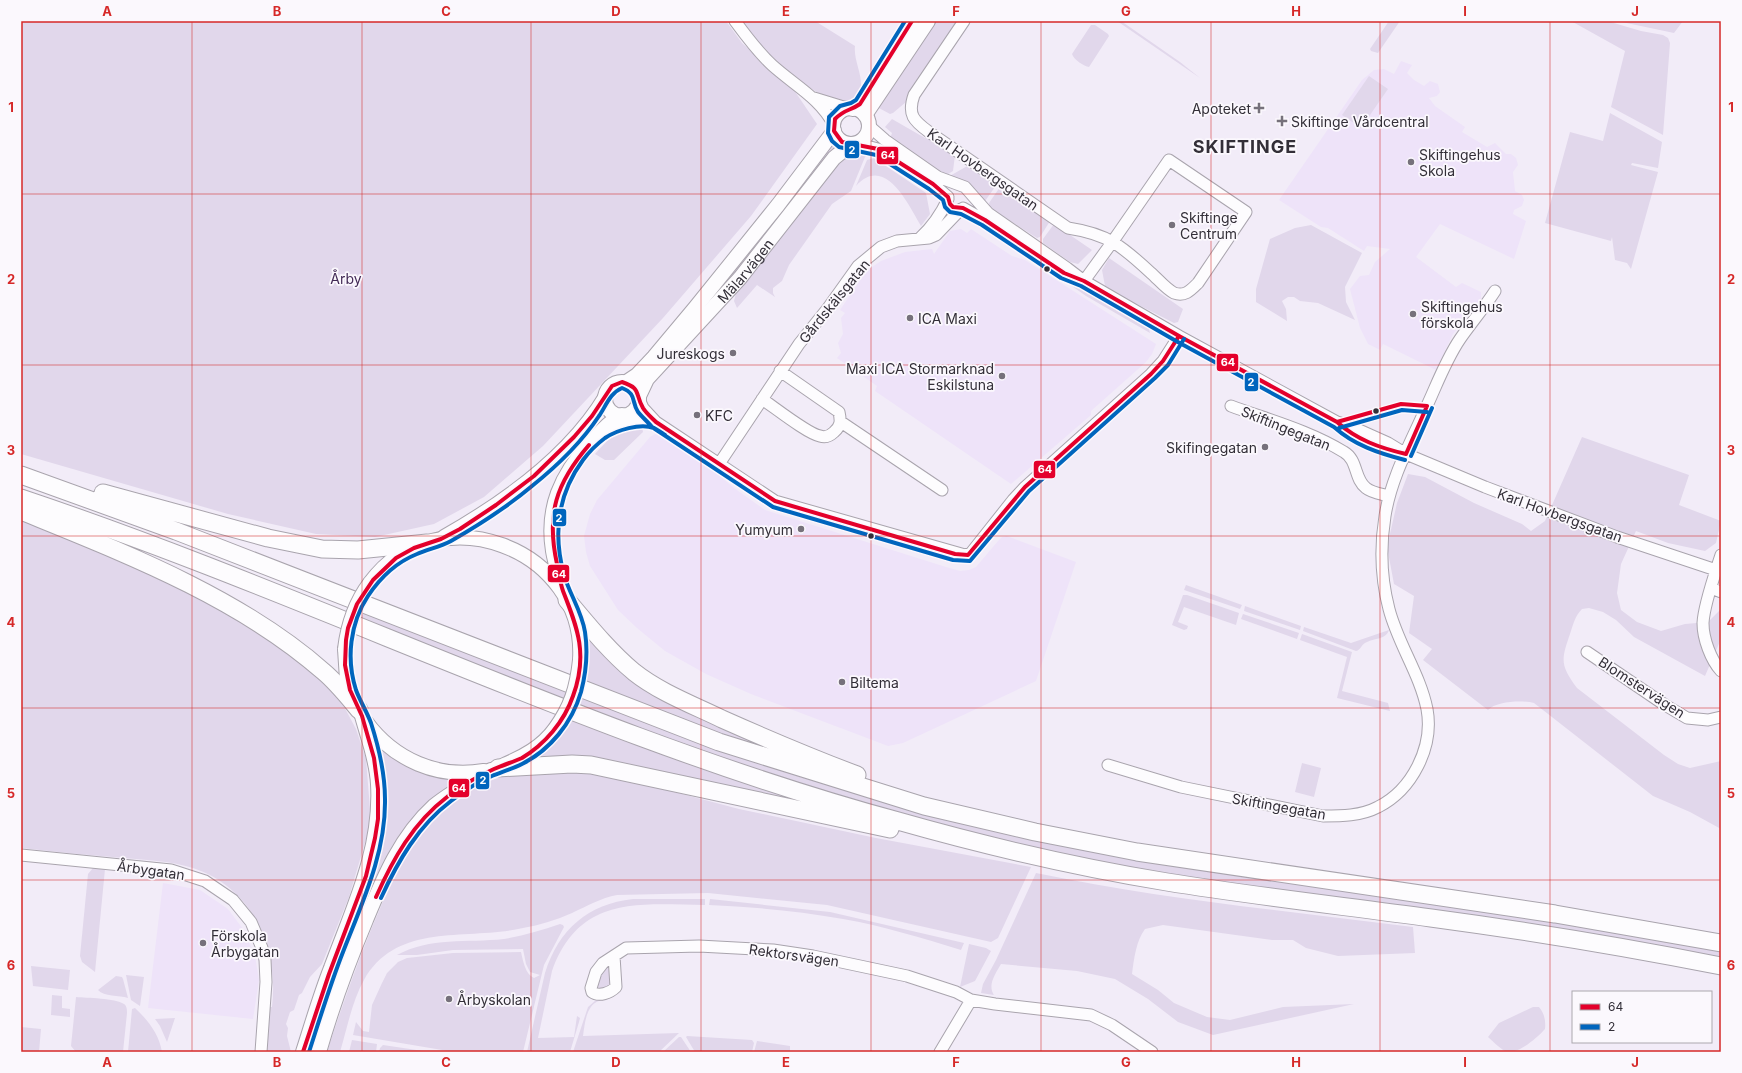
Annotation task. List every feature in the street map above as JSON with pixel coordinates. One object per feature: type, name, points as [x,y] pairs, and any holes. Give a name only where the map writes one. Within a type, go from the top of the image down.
[{"type":"highway","points":[[21,474],[40,476],[268,538],[322,549],[358,550],[433,541]]},
{"type":"highway","points":[[21,474],[176,530],[719,742],[814,773],[924,806],[1035,832],[1136,852],[1555,914],[1721,943]]},
{"type":"highway","points":[[21,498],[180,555],[638,737],[714,765],[833,803],[959,838],[1042,857],[1165,882],[1536,934],[1721,966]]},
{"type":"highway","points":[[21,511],[140,560],[189,584],[238,611],[301,653],[325,673],[360,713]]},
{"type":"highway","points":[[566,598],[615,656],[635,673],[662,689],[688,704],[829,765],[908,794],[924,806]]},
{"type":"highway","points":[[494,769],[572,764],[591,765],[871,826],[959,838]]},
{"type":"main road","points":[[859,115],[840,113],[835,119],[834,128],[842,142],[853,144],[861,141],[866,136],[859,115],[862,101],[912,21]]},
{"type":"main road","points":[[859,115],[928,21]]},
{"type":"main road","name":"Mälarvägen","points":[[625,382],[637,375],[695,308],[778,205],[834,128]]},
{"type":"main road","name":"Mälarvägen","points":[[639,397],[647,379],[740,278],[834,158],[853,144]]},
{"type":"main road","points":[[303,1052],[330,969],[365,877],[377,828],[378,782],[375,765],[360,713],[351,693],[347,679],[345,648],[348,626],[352,613],[362,594],[370,583],[389,563],[409,550],[433,541],[514,493],[578,433],[612,386],[619,382],[625,382],[635,388],[639,397],[635,410],[610,422],[580,455],[565,476],[555,499],[550,525],[553,552],[566,598],[577,625],[581,650],[573,698],[565,715],[555,729],[536,748],[521,758],[494,769],[443,799],[420,822],[405,840],[380,886],[361,932],[327,1024],[319,1052]]},
{"type":"main road","points":[[606,396],[607,405],[610,410],[614,413],[625,415]]},
{"type":"main road","points":[[433,541],[458,537],[479,538],[501,544],[527,556],[550,576],[566,598]]},
{"type":"main road","points":[[360,713],[374,733],[395,752],[415,763],[435,770],[455,773],[494,769]]},
{"type":"street","name":"Karl Hovbergsgatan","points":[[734,21],[772,65],[814,98],[830,117],[834,128]]},
{"type":"street","name":"Karl Hovbergsgatan","points":[[964,21],[914,95],[911,109],[916,123],[1068,228],[1093,232],[1113,241]]},
{"type":"street","name":"Karl Hovbergsgatan","points":[[814,98],[859,115],[886,140],[938,177],[960,186]]},
{"type":"street","points":[[853,144],[878,149],[933,184],[948,198],[953,207],[962,208],[969,203],[970,193],[965,187],[960,186],[950,190],[948,198],[942,210],[930,229],[920,238]]},
{"type":"street","points":[[1084,280],[1169,160],[1246,212],[1198,283],[1188,293],[1174,293],[1126,249],[1113,241]]},
{"type":"street","name":"Karl Hovbergsgatan","points":[[970,193],[988,213],[1084,280],[1180,336],[1337,422],[1347,432],[1385,449],[1406,454],[1546,511],[1716,570]]},
{"type":"street","name":"Karl Hovbergsgatan","points":[[962,208],[985,220],[1064,273],[1084,280]]},
{"type":"street","name":"Gårdskälsgatan","points":[[719,464],[780,371],[858,266],[881,247],[897,241],[929,238],[936,235],[962,208]]},
{"type":"street","points":[[1406,454],[1453,351],[1495,291]]},
{"type":"street","points":[[639,397],[643,408],[656,422],[775,501],[955,554],[968,555],[1025,487],[1151,374],[1163,361],[1180,336]]},
{"type":"street","points":[[762,399],[815,434],[820,436],[831,435],[837,430],[841,422],[839,412],[780,371]]},
{"type":"street","name":"Skiftingegatan","points":[[1231,406],[1304,432],[1345,452],[1354,463],[1359,478],[1365,488],[1389,496]]},
{"type":"street","points":[[625,415],[656,422]]},
{"type":"street","points":[[601,432],[628,422],[656,422]]},
{"type":"street","points":[[841,422],[942,490]]},
{"type":"street","name":"Skiftingegatan","points":[[1108,765],[1181,788],[1323,816],[1359,814],[1378,807],[1394,797],[1411,779],[1421,760],[1425,748],[1428,723],[1427,710],[1421,687],[1398,636],[1385,590],[1382,543],[1389,496],[1406,454]]},
{"type":"street","points":[[1721,555],[1716,570],[1716,590],[1703,623],[1708,647],[1721,671]]},
{"type":"street","name":"Blomstervägen","points":[[1587,652],[1686,718],[1708,720],[1721,716]]},
{"type":"street","name":"Årbygatan","points":[[21,855],[171,870],[205,881],[233,900],[251,922],[262,948],[265,960],[266,982],[261,1052]]},
{"type":"street","name":"Rektorsvägen","points":[[614,956],[626,948],[712,946],[773,950],[813,956],[906,976],[950,990],[971,1000],[1091,1015],[1112,1025],[1152,1052]]},
{"type":"street","points":[[940,1052],[971,1000]]},
{"type":"shaded area","name":"Skiftingehus Skola","points":[[1401,61],[1412,65],[1407,73],[1414,80],[1424,86],[1430,81],[1438,84],[1440,92],[1437,96],[1429,98],[1435,106],[1465,127],[1462,132],[1487,147],[1495,143],[1506,154],[1511,154],[1516,158],[1518,165],[1513,172],[1515,191],[1522,195],[1524,200],[1522,206],[1514,210],[1513,214],[1526,221],[1514,259],[1440,224],[1416,257],[1456,287],[1462,283],[1481,292],[1481,300],[1453,334],[1436,370],[1383,344],[1380,350],[1368,344],[1360,328],[1350,289],[1360,276],[1369,275],[1375,262],[1390,249],[1367,246],[1364,251],[1328,228],[1321,227],[1279,200],[1362,80],[1374,70],[1384,69],[1394,74]]},
{"type":"shaded area","points":[[961,229],[967,233],[971,229],[1012,256],[1025,260],[1156,344],[1152,354],[1146,362],[1091,411],[1091,415],[1011,484],[875,391],[877,386],[837,358],[841,353],[838,343],[843,334],[841,318],[845,313],[840,310],[861,279],[872,267],[881,261],[905,252],[932,249],[934,254],[950,231]]},
{"type":"shaded area","points":[[655,434],[664,435],[702,461],[734,488],[765,510],[946,567],[960,571],[969,570],[976,567],[1002,537],[1007,536],[1076,562],[1036,681],[903,743],[888,746],[751,694],[706,674],[665,651],[618,610],[590,566],[584,536],[590,514],[597,500],[650,437]]},
{"type":"shaded area","name":"Förskola Årbygatan","points":[[163,883],[200,890],[228,909],[243,929],[255,956],[259,980],[253,1019],[148,1008]]},
{"type":"green space","name":"Årby","points":[[21,21],[726,21],[742,43],[794,90],[817,124],[751,216],[663,318],[543,446],[484,497],[434,524],[375,537],[316,534],[228,514],[21,454]]},
{"type":"green space","points":[[740,21],[815,21],[855,46],[861,84],[858,97],[850,103],[842,102],[812,89],[798,80],[772,57]]},
{"type":"green space","points":[[935,21],[959,21],[912,89],[906,102],[890,114],[877,107]]},
{"type":"green space","points":[[1117,21],[1121,21],[1180,62],[1200,78]]},
{"type":"green space","points":[[1389,21],[1400,21],[1378,53],[1371,51],[1370,49]]},
{"type":"green space","points":[[1571,21],[1607,21],[1641,31],[1663,35],[1668,38],[1670,43],[1663,135],[1611,107],[1625,51]]},
{"type":"green space","points":[[1617,21],[1683,21],[1674,33]]},
{"type":"green space","points":[[1091,25],[1095,25],[1109,36],[1089,67],[1079,62],[1072,54]]},
{"type":"green space","points":[[1369,76],[1388,89],[1361,128],[1342,115]]},
{"type":"green space","points":[[1610,113],[1662,142],[1658,168],[1632,163],[1631,165],[1658,172],[1631,269],[1627,263],[1615,260],[1612,237],[1611,241],[1545,223],[1570,132],[1603,141]]},
{"type":"green space","points":[[892,119],[925,138],[927,136],[955,155],[953,171],[945,176],[890,139],[892,133],[885,127]]},
{"type":"green space","points":[[832,140],[840,147],[731,283],[725,278]]},
{"type":"green space","points":[[857,149],[874,152],[865,157],[851,191],[832,204],[789,265],[782,281],[773,288],[775,297],[757,285],[737,308],[734,301],[737,289],[832,167],[852,150]]},
{"type":"green space","points":[[874,158],[926,193],[930,214],[921,226],[902,195],[886,179],[877,176],[867,178],[856,186],[867,160]]},
{"type":"green space","points":[[969,165],[997,184],[983,204],[976,191],[970,184],[948,177]]},
{"type":"green space","points":[[1000,187],[1050,221],[1040,237],[1037,238],[990,208],[989,203]]},
{"type":"green space","points":[[1054,224],[1092,250],[1078,264],[1070,262],[1043,243],[1043,239]]},
{"type":"green space","points":[[1311,225],[1362,253],[1345,287],[1346,302],[1355,320],[1318,303],[1300,301],[1294,297],[1288,297],[1282,301],[1286,309],[1287,321],[1256,302],[1256,289],[1270,239],[1295,228]]},
{"type":"green space","points":[[1109,258],[1183,309],[1178,322],[1174,323],[1105,286],[1102,270]]},
{"type":"green space","points":[[1054,269],[1148,325],[1150,333],[1086,296],[1052,272]]},
{"type":"green space","points":[[640,426],[642,427],[643,432],[614,460],[605,460],[595,454],[614,435],[625,429]]},
{"type":"green space","points":[[1582,437],[1689,475],[1679,505],[1721,521],[1716,543],[1705,551],[1668,543],[1636,531],[1621,564],[1617,593],[1621,610],[1637,622],[1661,631],[1685,624],[1708,622],[1721,609],[1721,639],[1705,676],[1634,637],[1616,620],[1603,612],[1589,608],[1582,609],[1573,624],[1565,650],[1564,662],[1567,674],[1577,688],[1664,755],[1678,764],[1690,768],[1721,761],[1721,829],[1690,812],[1653,796],[1534,703],[1503,703],[1488,710],[1423,660],[1432,649],[1409,633],[1414,596],[1394,584],[1387,547],[1397,503],[1408,474],[1425,477],[1474,503],[1522,524],[1531,531],[1545,521]]},
{"type":"green space","points":[[21,516],[132,562],[238,618],[316,673],[341,701],[356,729],[366,759],[370,809],[369,829],[349,897],[322,964],[310,977],[302,993],[299,995],[294,1010],[290,1012],[286,1024],[288,1028],[287,1036],[291,1052],[266,1052],[270,1007],[272,1007],[273,985],[271,963],[266,942],[258,923],[246,905],[232,890],[214,877],[193,868],[176,864],[150,860],[21,848]]},
{"type":"green space","points":[[1186,585],[1242,605],[1240,609],[1184,590]]},
{"type":"green space","points":[[1183,595],[1187,595],[1239,613],[1236,625],[1184,607],[1178,622],[1188,626],[1187,629],[1184,630],[1172,625]]},
{"type":"green space","points":[[1245,606],[1301,626],[1300,630],[1244,611]]},
{"type":"green space","points":[[360,609],[568,692],[564,702],[356,619]]},
{"type":"green space","points":[[1243,614],[1299,633],[1297,639],[1241,619]]},
{"type":"green space","points":[[1304,627],[1351,643],[1389,630],[1385,636],[1368,641],[1356,651],[1303,631]]},
{"type":"green space","points":[[1302,634],[1352,652],[1342,691],[1388,703],[1390,711],[1337,698],[1347,657],[1300,640]]},
{"type":"green space","points":[[586,635],[608,656],[822,768],[739,741],[584,684],[588,657]]},
{"type":"green space","points":[[580,697],[679,735],[800,777],[921,811],[1721,950],[1721,961],[1214,883],[1104,863],[1028,847],[795,785],[577,706]]},
{"type":"green space","points":[[571,720],[677,760],[839,814],[534,759],[560,734]]},
{"type":"green space","points":[[378,745],[461,778],[460,781],[387,856],[368,897],[312,1052],[308,1052],[380,845],[384,795]]},
{"type":"green space","points":[[1302,763],[1321,768],[1314,797],[1295,792]]},
{"type":"green space","points":[[571,769],[671,791],[739,809],[876,838],[1031,867],[998,938],[991,942],[827,905],[708,893],[617,895],[600,900],[560,918],[523,928],[502,932],[435,937],[414,941],[395,949],[378,961],[360,988],[353,1006],[340,1052],[327,1052],[368,937],[393,878],[409,848],[422,829],[436,815],[464,794],[496,778],[539,771]]},
{"type":"green space","points":[[93,868],[105,869],[95,972],[82,962],[80,956],[88,874]]},
{"type":"green space","points":[[1036,873],[1177,897],[1413,927],[1415,953],[1338,956],[1306,948],[1293,940],[1272,940],[1163,925],[1145,929],[1137,945],[1132,974],[1158,990],[1174,1003],[1207,1017],[1230,1020],[1283,1007],[1354,1004],[1213,1035],[1178,1022],[1148,999],[1115,979],[1077,971],[1001,964],[991,987],[994,995],[981,993],[983,984],[996,960]]},
{"type":"green space","points":[[633,899],[705,899],[705,905],[635,905],[614,909],[595,916],[578,928],[564,946],[552,971],[538,1038],[574,1037],[577,1016],[580,1018],[570,1052],[527,1052],[545,973],[558,944],[577,921],[589,913],[602,906]]},
{"type":"green space","points":[[710,899],[830,912],[964,943],[961,950],[873,925],[826,916],[759,908],[709,905]]},
{"type":"green space","name":"Årbyskolan","points":[[560,924],[564,927],[544,965],[523,1052],[454,1052],[353,1035],[356,1022],[363,1031],[369,1032],[372,1005],[387,973],[398,962],[407,958],[453,953],[521,952],[528,973],[534,978],[540,975],[530,972],[526,964],[523,949],[453,950],[417,955],[397,955],[422,945],[504,939],[525,935]]},
{"type":"green space","points":[[969,944],[986,948],[991,951],[975,981],[960,987]]},
{"type":"green space","points":[[607,965],[610,965],[609,987],[597,990],[595,986],[599,976]]},
{"type":"green space","points":[[31,966],[70,970],[68,990],[33,986]]},
{"type":"green space","points":[[126,975],[144,977],[140,1006],[131,1000]]},
{"type":"green space","points":[[116,976],[122,977],[128,998],[104,994],[98,990]]},
{"type":"green space","points":[[52,995],[62,996],[62,1008],[70,1009],[70,1017],[51,1015]]},
{"type":"green space","points":[[76,997],[108,999],[125,1005],[127,1008],[127,1013],[123,1052],[76,1052],[71,1046]]},
{"type":"green space","points":[[596,1000],[603,1000],[593,1005],[587,1014],[583,1036],[679,1033],[659,1052],[573,1052],[588,1007]]},
{"type":"green space","points":[[1533,1007],[1539,1007],[1542,1012],[1545,1020],[1545,1029],[1527,1045],[1515,1051],[1505,1051],[1488,1037],[1499,1023]]},
{"type":"green space","points":[[135,1008],[156,1033],[162,1052],[128,1052],[132,1009]]},
{"type":"green space","points":[[175,1018],[167,1042],[155,1019]]},
{"type":"green space","points":[[21,1027],[41,1029],[39,1052],[21,1052]]},
{"type":"green space","points":[[679,1037],[681,1037],[691,1052],[663,1052]]},
{"type":"green space","points":[[686,1037],[752,1040],[754,1043],[752,1052],[695,1052]]},
{"type":"green space","points":[[352,1040],[377,1044],[376,1052],[349,1052]]},
{"type":"green space","points":[[757,1041],[790,1046],[790,1052],[754,1052]]},
{"type":"green space","points":[[383,1045],[430,1052],[379,1052]]},
{"type":"transit line","name":"2","points":[[905,21],[856,100],[840,106],[829,117],[828,133],[832,141],[839,147],[876,155],[929,189],[943,200],[945,207],[950,212],[961,214],[982,225],[1061,278],[1081,286],[1176,341],[1334,427],[1358,444],[1405,460]]},
{"type":"transit line","name":"64","points":[[912,21],[860,104],[842,113],[835,119],[834,131],[842,142],[878,149],[933,184],[948,197],[950,204],[953,207],[963,208],[985,220],[1064,273],[1084,281],[1179,336],[1337,422],[1353,434],[1378,446],[1406,454]]},
{"type":"transit line","name":"64","points":[[303,1052],[329,974],[366,876],[378,819],[378,789],[374,758],[362,716],[350,690],[345,665],[348,628],[357,604],[373,580],[396,558],[414,548],[441,539],[460,529],[496,505],[534,476],[574,437],[592,416],[612,386],[622,382],[635,389],[643,408],[656,422],[775,501],[955,554],[968,555],[1025,487],[1151,374],[1163,361],[1179,336]]},
{"type":"transit line","name":"2","points":[[309,1052],[325,1002],[372,877],[382,839],[385,799],[383,771],[371,723],[356,690],[351,666],[351,654],[354,629],[362,607],[373,589],[396,566],[421,552],[447,543],[493,515],[522,494],[568,454],[592,426],[611,396],[622,388],[627,390],[632,395],[638,412],[652,427],[773,507],[953,560],[970,561],[1029,491],[1168,365],[1184,339]]},
{"type":"transit line","name":"64","points":[[1337,422],[1401,404],[1427,406]]},
{"type":"transit line","name":"64","points":[[1406,454],[1427,406]]},
{"type":"transit line","name":"2","points":[[1411,456],[1432,408]]},
{"type":"transit line","name":"2","points":[[1339,428],[1402,410],[1427,412]]},
{"type":"transit line","name":"2","points":[[381,898],[394,871],[410,845],[439,811],[456,797],[476,784],[518,766],[532,758],[551,743],[566,725],[581,692],[585,670],[586,647],[585,632],[579,610],[564,575],[561,560],[558,530],[563,501],[574,473],[593,448],[605,438],[622,430],[642,426],[654,428],[665,435]]},
{"type":"transit line","name":"64","points":[[376,897],[389,869],[405,842],[435,807],[452,793],[469,782],[494,769],[522,758],[538,746],[553,732],[569,706],[580,668],[579,642],[577,630],[562,588],[560,578],[554,546],[554,514],[556,500],[561,486],[589,445]]},
{"type":"place","name":"Apoteket","points":[[1259,108]]},
{"type":"place","name":"Skiftinge Vårdcentral","points":[[1282,121]]},
{"type":"place","name":"Skiftingehus Skola","points":[[1411,162]]},
{"type":"place","name":"Skiftinge Centrum","points":[[1172,225]]},
{"type":"place","name":"Skiftingehus förskola","points":[[1413,314]]},
{"type":"place","name":"ICA Maxi","points":[[910,318]]},
{"type":"place","name":"Jureskogs","points":[[733,353]]},
{"type":"place","name":"Maxi ICA Stormarknad Eskilstuna","points":[[1002,376]]},
{"type":"place","name":"KFC","points":[[697,415]]},
{"type":"place","name":"Skifingegatan","points":[[1265,447]]},
{"type":"place","name":"Yumyum","points":[[801,529]]},
{"type":"place","name":"Biltema","points":[[842,682]]},
{"type":"place","name":"Förskola Årbygatan","points":[[203,943]]},
{"type":"place","name":"Årbyskolan","points":[[449,999]]},
{"type":"district","name":"SKIFTINGE","points":[[1245,146]]}]
